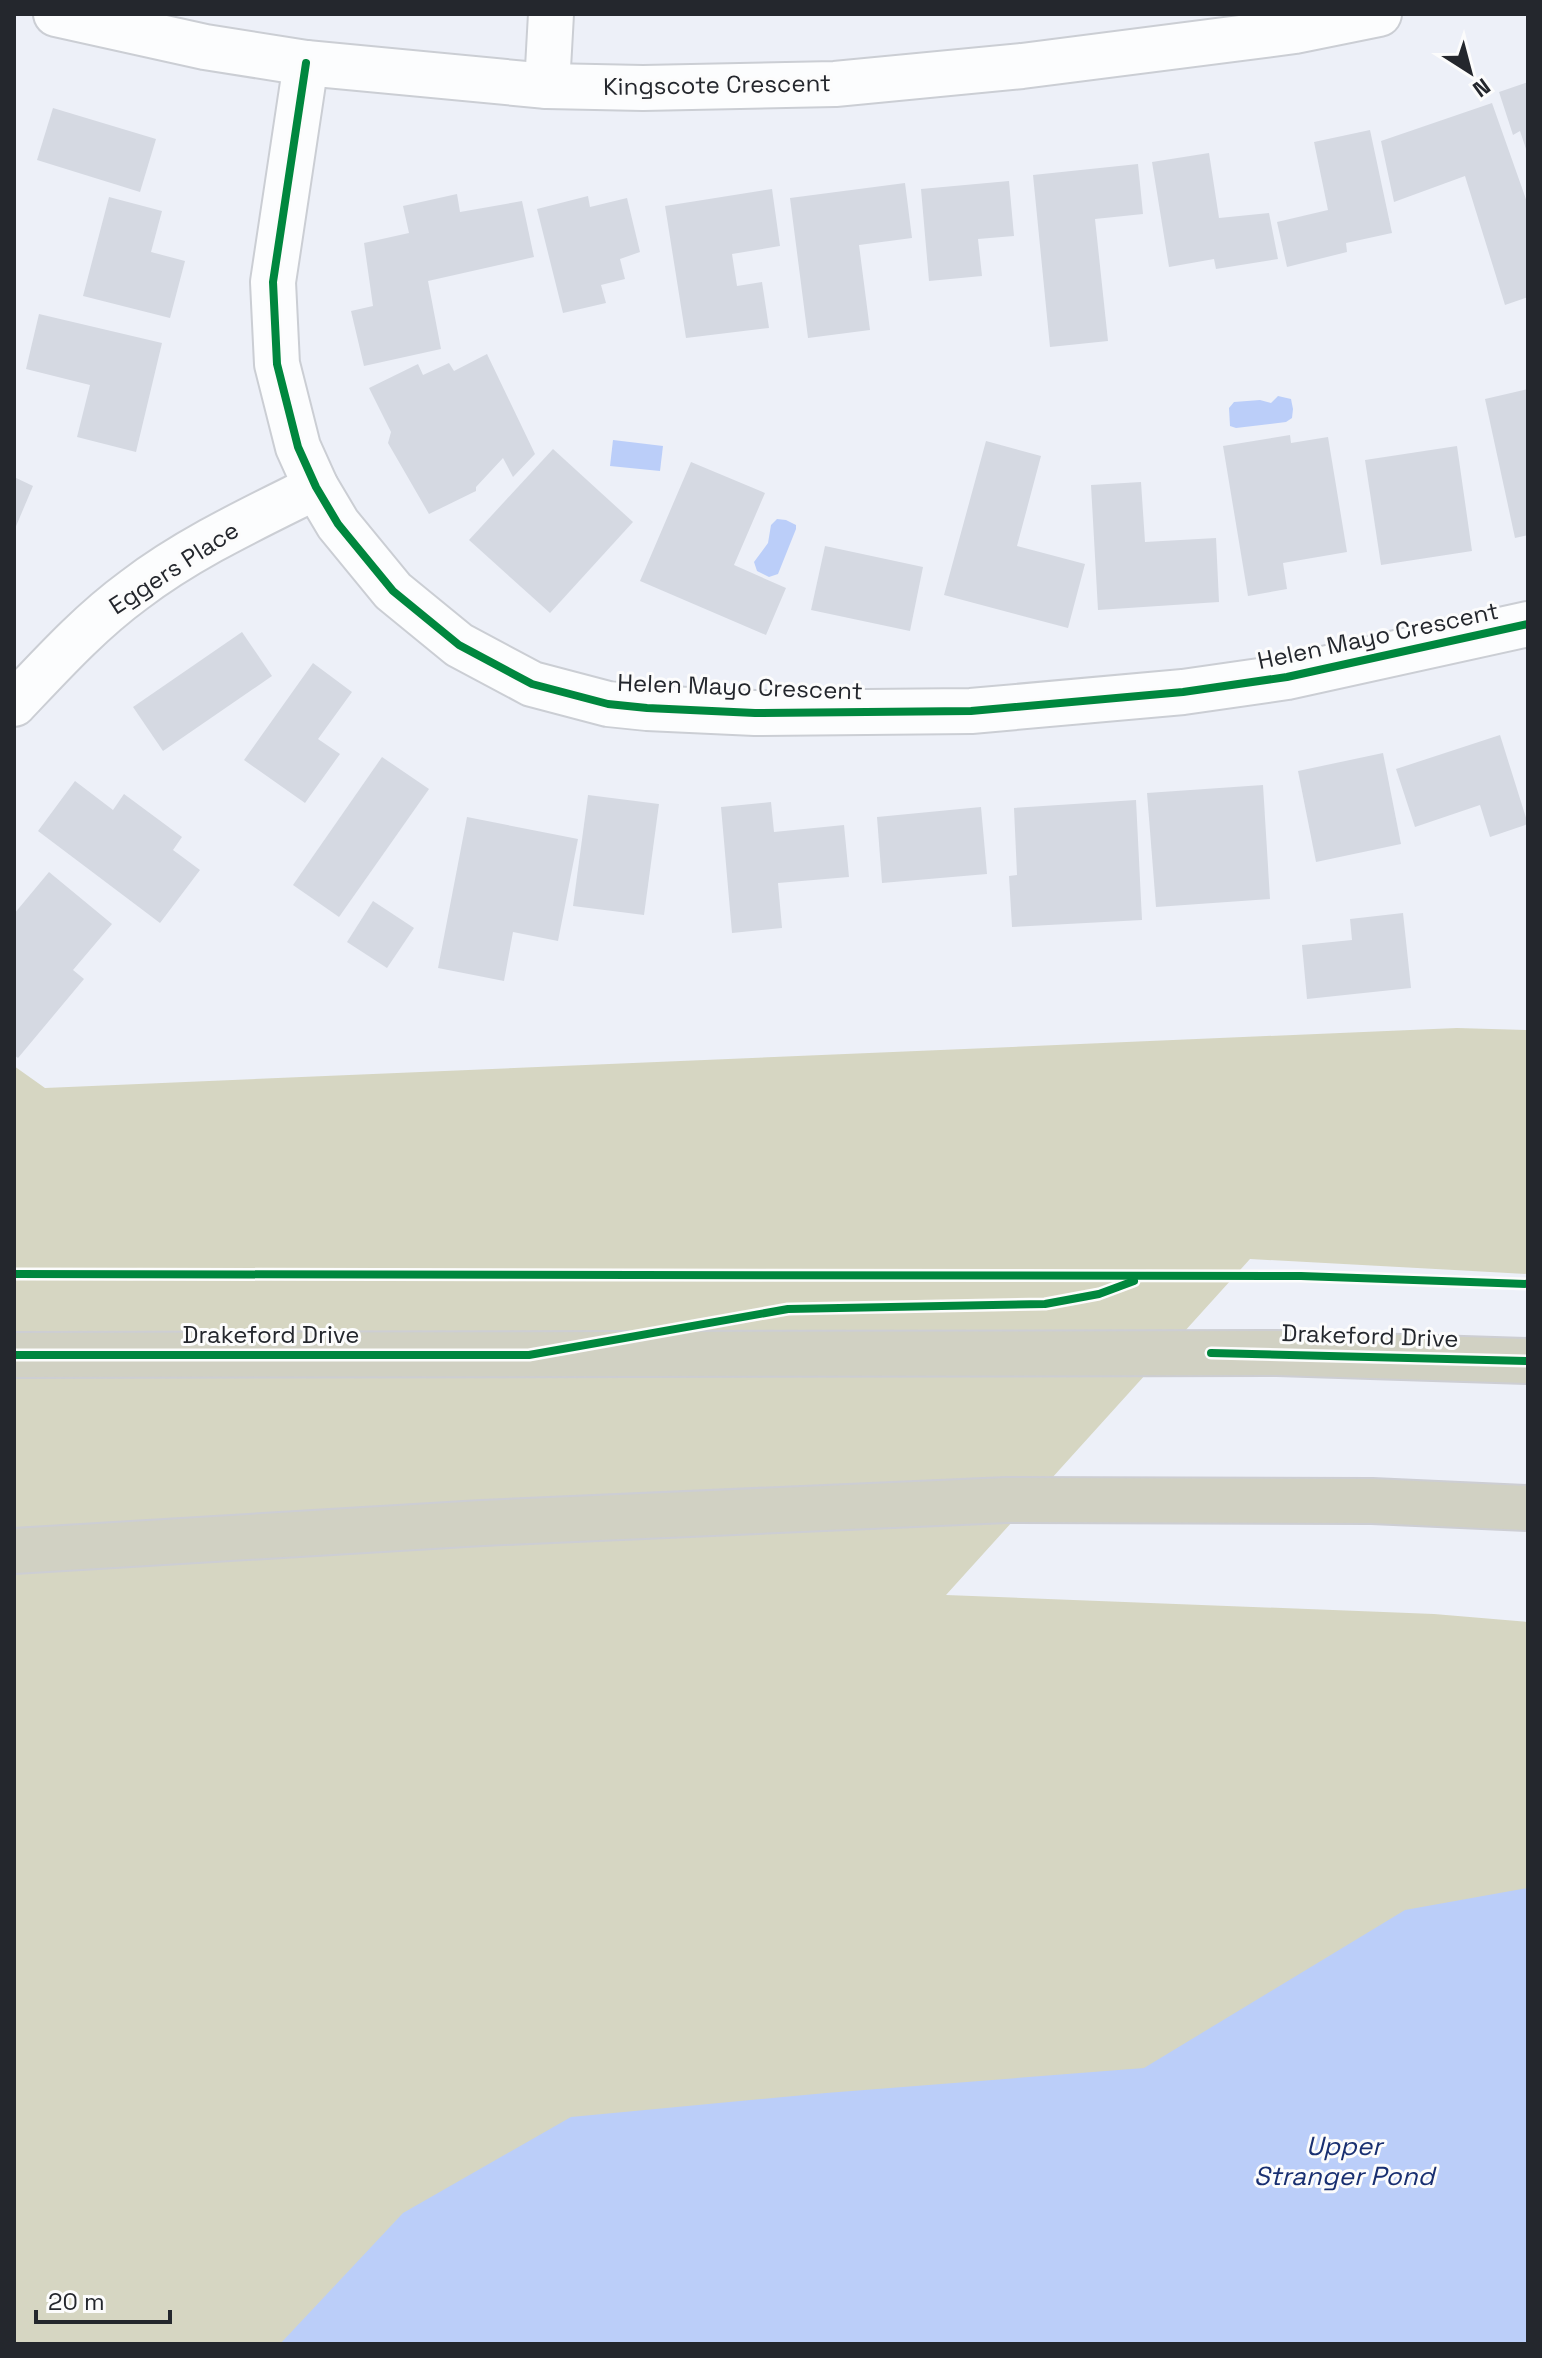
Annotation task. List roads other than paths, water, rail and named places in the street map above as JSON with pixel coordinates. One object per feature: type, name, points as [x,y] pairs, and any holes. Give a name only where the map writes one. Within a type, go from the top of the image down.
[{"type":"highway","name":"Drakeford Drive","points":[[14,1355],[1277,1353],[1528,1361]]},
{"type":"highway","points":[[14,1551],[482,1523],[1007,1500],[1372,1501],[1528,1508]]},
{"type":"street","name":"Kingscote Crescent","points":[[56,14],[205,47],[306,63],[547,86],[643,88],[835,84],[1022,66],[1295,31],[1379,14]]},
{"type":"street","points":[[547,86],[551,14]]},
{"type":"street","name":"Helen Mayo Crescent","points":[[306,63],[273,282],[277,364],[298,447],[316,487],[338,524],[393,591],[459,645],[532,684],[608,704],[755,713],[971,711],[1183,692],[1287,677],[1528,624]]},
{"type":"street","name":"Eggers Place","points":[[14,704],[91,624],[136,588],[233,529],[316,487]]},
{"type":"water","points":[[1278,396],[1291,399],[1292,418],[1286,422],[1236,428],[1230,426],[1229,408],[1234,402],[1260,400],[1271,403]]},
{"type":"water","points":[[613,440],[663,446],[660,471],[610,466]]},
{"type":"water","points":[[777,519],[796,525],[796,529],[778,574],[769,577],[757,571],[754,562],[768,543],[771,525]]},
{"type":"water","name":"Upper Stranger Pond","points":[[1528,1888],[1528,2344],[280,2344],[403,2213],[571,2117],[1144,2068],[1405,1910]]}]
